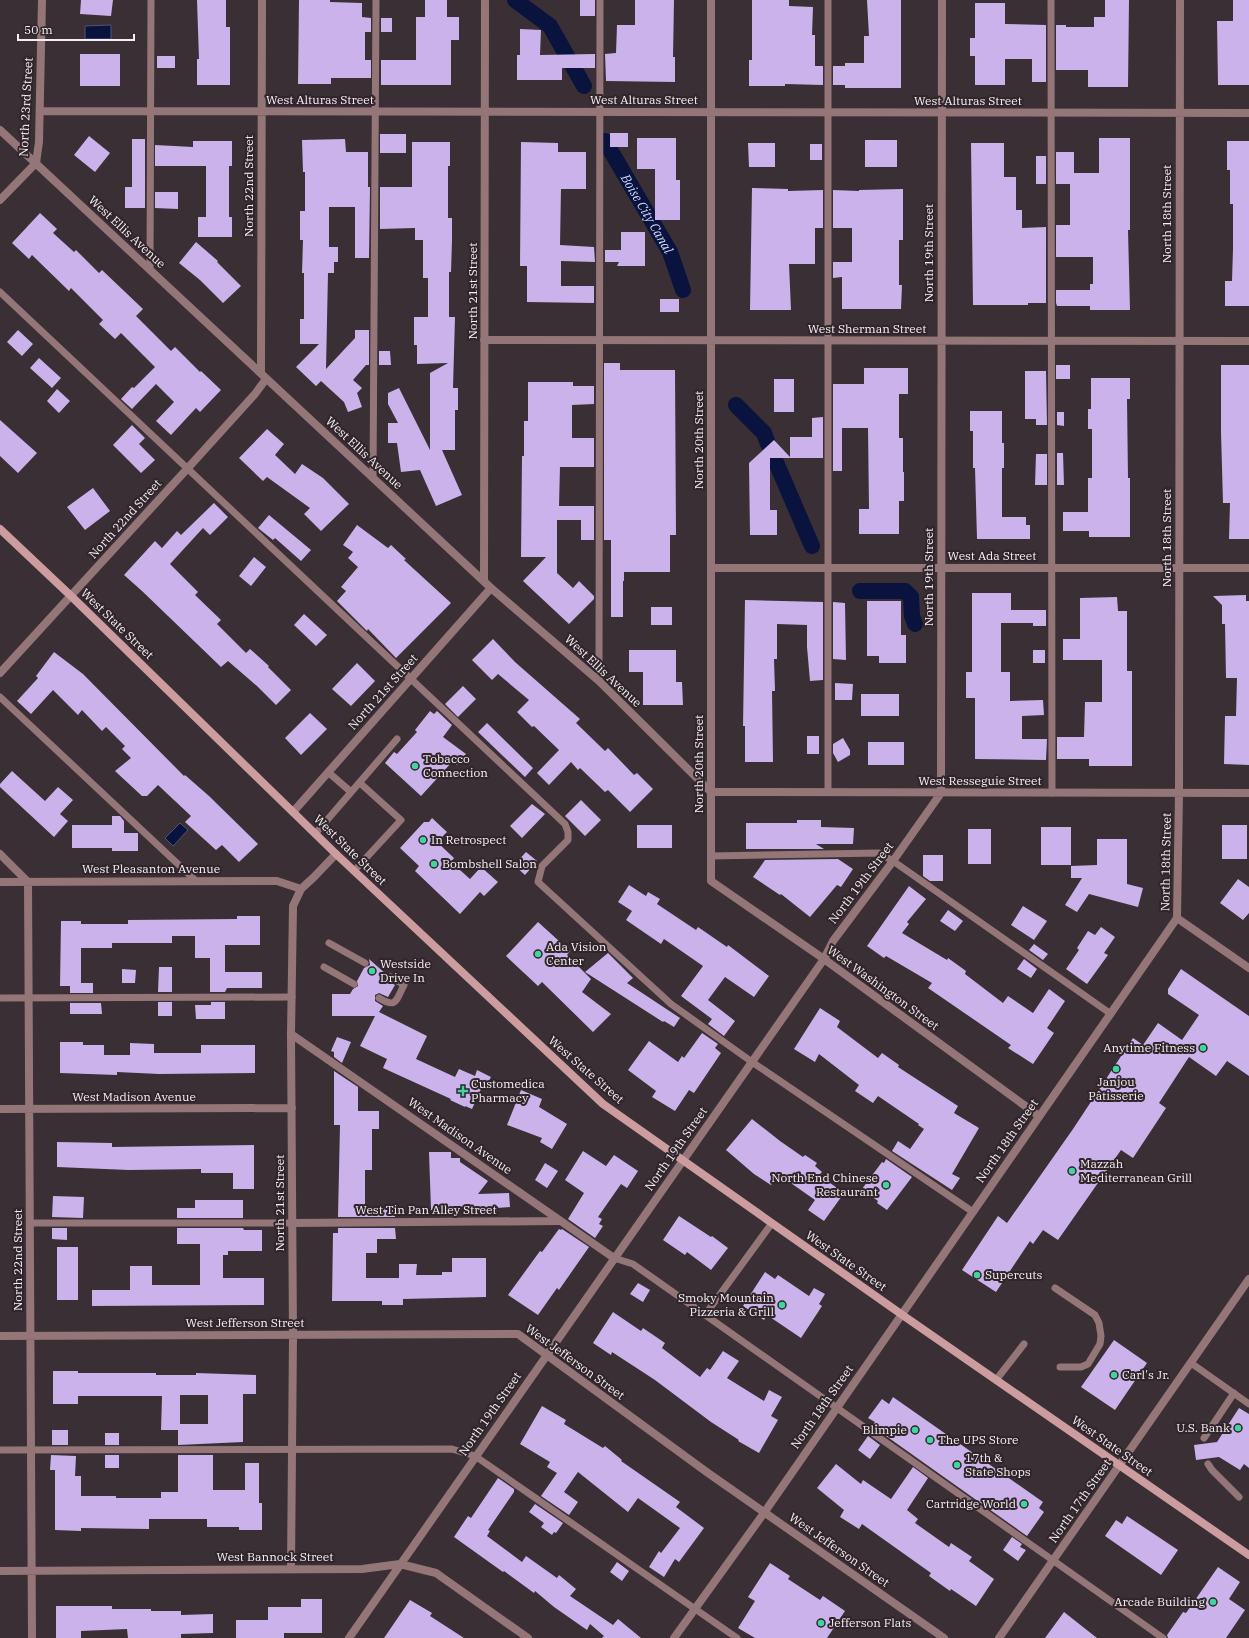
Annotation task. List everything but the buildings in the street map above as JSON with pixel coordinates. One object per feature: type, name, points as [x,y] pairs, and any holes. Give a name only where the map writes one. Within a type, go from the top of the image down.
[{"type":"main road","name":"West State Street","points":[[0,529],[72,596],[315,834],[603,1104],[1119,1466],[1249,1555]]},
{"type":"street","name":"North 23rd Street","points":[[0,200],[36,163],[39,142],[42,0]]},
{"type":"street","name":"North 22nd Street","points":[[261,372],[262,0]]},
{"type":"street","name":"North 21st Street","points":[[484,581],[485,0]]},
{"type":"street","name":"North 20th Street","points":[[711,0],[712,881]]},
{"type":"street","name":"North 19th Street","points":[[349,1638],[824,960],[833,941],[893,861],[941,793],[942,0]]},
{"type":"street","name":"North 18th Street","points":[[674,1638],[764,1513],[1177,918],[1179,793],[1180,0]]},
{"type":"street","name":"West Alturas Street","points":[[40,111],[1249,113]]},
{"type":"street","name":"West Ellis Avenue","points":[[0,130],[261,372],[266,380],[491,588],[599,681],[712,792]]},
{"type":"street","name":"West Sherman Street","points":[[484,340],[1249,341]]},
{"type":"street","name":"North 22nd Street","points":[[0,672],[72,596],[266,380]]},
{"type":"street","name":"West Ada Street","points":[[712,568],[1249,568]]},
{"type":"street","name":"North 21st Street","points":[[293,812],[491,588]]},
{"type":"street","name":"West Resseguie Street","points":[[712,792],[1249,793]]},
{"type":"street","points":[[0,854],[28,882]]},
{"type":"street","name":"North 21st Street","points":[[291,1569],[293,1335],[291,1034],[293,906],[300,889],[336,854]]},
{"type":"street","name":"West Pleasanton Avenue","points":[[0,882],[277,881],[300,889]]},
{"type":"street","name":"West Washington Street","points":[[712,881],[824,960],[1039,1116]]},
{"type":"street","name":"North 22nd Street","points":[[28,882],[32,1638]]},
{"type":"street","points":[[1177,918],[1249,968]]},
{"type":"street","name":"West Madison Avenue","points":[[291,1034],[614,1258]]},
{"type":"street","name":"West Madison Avenue","points":[[0,1109],[292,1108]]},
{"type":"street","name":"West Tin Pan Alley Street","points":[[292,1223],[559,1221]]},
{"type":"street","name":"North 17th Street","points":[[1000,1638],[1249,1279]]},
{"type":"street","name":"West Jefferson Street","points":[[0,1336],[518,1334],[764,1513],[944,1638]]},
{"type":"street","name":"West Bannock Street","points":[[0,1571],[362,1569],[400,1564],[436,1573],[528,1638]]},
{"type":"lane","points":[[150,269],[151,0]]},
{"type":"lane","points":[[373,478],[376,0]]},
{"type":"lane","points":[[599,681],[600,0]]},
{"type":"lane","points":[[828,0],[828,792]]},
{"type":"lane","points":[[1051,0],[1053,341],[1052,793]]},
{"type":"lane","points":[[0,292],[565,824],[568,832],[568,840],[542,866],[538,882],[670,1004],[752,1062],[973,1212]]},
{"type":"lane","points":[[0,697],[196,881]]},
{"type":"lane","points":[[315,834],[397,739]]},
{"type":"lane","points":[[328,772],[352,792]]},
{"type":"lane","points":[[354,871],[401,820],[360,783]]},
{"type":"lane","points":[[712,856],[879,853],[893,861],[1111,1014]]},
{"type":"lane","points":[[329,943],[365,963]]},
{"type":"lane","points":[[324,967],[354,984]]},
{"type":"lane","points":[[378,998],[388,1004],[393,1004],[396,1001],[404,985],[391,977]]},
{"type":"lane","points":[[0,998],[292,997]]},
{"type":"lane","points":[[30,1223],[292,1223]]},
{"type":"lane","points":[[706,1315],[772,1223]]},
{"type":"lane","points":[[614,1258],[633,1264],[1163,1638]]},
{"type":"lane","points":[[1055,1288],[1095,1315],[1099,1323],[1101,1336],[1100,1344],[1088,1364],[1081,1367],[1060,1367]]},
{"type":"lane","points":[[996,1380],[1024,1344]]},
{"type":"lane","points":[[1191,1362],[1249,1404]]},
{"type":"lane","points":[[1204,1438],[1234,1393]]},
{"type":"lane","points":[[0,1450],[452,1450],[476,1456],[737,1638]]},
{"type":"lane","points":[[1208,1464],[1239,1497]]},
{"type":"shaded area","points":[[111,25],[111,39],[85,39],[85,26]]},
{"type":"shaded area","points":[[180,823],[188,830],[173,846],[165,838]]},
{"type":"waterway","name":"Boise City Canal","points":[[515,0],[550,26],[584,86]]},
{"type":"waterway","name":"Boise City Canal","points":[[605,141],[670,252],[683,290]]},
{"type":"waterway","name":"Boise City Canal","points":[[736,405],[764,433],[768,444]]},
{"type":"waterway","name":"Boise City Canal","points":[[775,460],[812,546]]},
{"type":"waterway","name":"Boise City Canal","points":[[860,591],[905,591],[911,597],[912,616],[915,624]]},
{"type":"place","name":"Tobacco Connection","points":[[415,766]]},
{"type":"place","name":"In Retrospect","points":[[423,840]]},
{"type":"place","name":"Bombshell Salon","points":[[434,864]]},
{"type":"place","name":"Ada Vision Center","points":[[538,954]]},
{"type":"place","name":"Westside Drive In","points":[[372,971]]},
{"type":"place","name":"Anytime Fitness","points":[[1203,1048]]},
{"type":"place","name":"Janjou Pâtisserie","points":[[1116,1069]]},
{"type":"place","name":"Customedica Pharmacy","points":[[463,1091]]},
{"type":"place","name":"Mazzah Mediterranean Grill","points":[[1072,1171]]},
{"type":"place","name":"North End Chinese Restaurant","points":[[886,1185]]},
{"type":"place","name":"Supercuts","points":[[977,1275]]},
{"type":"place","name":"Smoky Mountain Pizzeria & Grill","points":[[782,1305]]},
{"type":"place","name":"Carl's Jr.","points":[[1114,1375]]},
{"type":"place","name":"U.S. Bank","points":[[1238,1428]]},
{"type":"place","name":"Blimpie","points":[[915,1430]]},
{"type":"place","name":"The UPS Store","points":[[930,1440]]},
{"type":"place","name":"17th & State Shops","points":[[957,1465]]},
{"type":"place","name":"Cartridge World","points":[[1024,1504]]},
{"type":"place","name":"Arcade Building","points":[[1213,1602]]},
{"type":"place","name":"Jefferson Flats","points":[[821,1623]]}]
